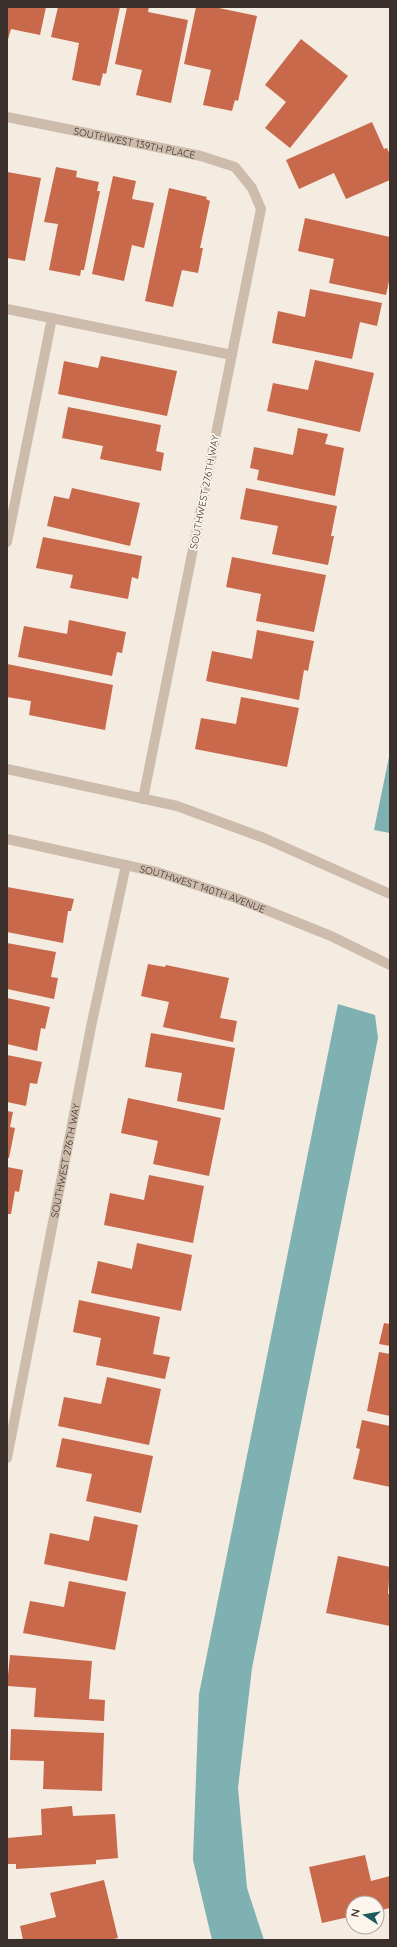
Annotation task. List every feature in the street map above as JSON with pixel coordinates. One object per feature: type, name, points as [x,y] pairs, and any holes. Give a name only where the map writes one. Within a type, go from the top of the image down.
[{"type":"street","name":"SOUTHWEST 139TH PLACE","points":[[7,117],[201,156],[235,167],[252,188]]},
{"type":"street","name":"SOUTHWEST 276TH WAY","points":[[143,799],[262,209],[252,188]]},
{"type":"street","points":[[7,309],[232,355]]},
{"type":"street","points":[[7,542],[52,318]]},
{"type":"street","points":[[7,770],[177,806],[264,838],[390,894]]},
{"type":"street","name":"SOUTHWEST 140TH AVENUE","points":[[7,839],[157,872],[236,898],[331,936],[390,965]]},
{"type":"street","name":"SOUTHWEST 276TH WAY","points":[[7,1458],[91,1030],[126,865]]},
{"type":"water","points":[[390,752],[390,833],[374,830]]},
{"type":"water","points":[[338,1004],[375,1015],[378,1038],[252,1668],[238,1788],[247,1888],[264,1940],[212,1940],[193,1860],[199,1694]]},
{"type":"building","points":[[7,7],[46,7],[40,35],[11,29],[7,43]]},
{"type":"building","points":[[58,7],[120,7],[106,74],[103,73],[100,86],[72,80],[79,43],[51,37]]},
{"type":"building","points":[[127,7],[149,7],[148,12],[188,20],[171,103],[136,95],[142,70],[115,64]]},
{"type":"building","points":[[196,7],[214,7],[257,16],[238,101],[235,100],[232,111],[203,105],[211,70],[184,64]]},
{"type":"building","points":[[301,39],[348,76],[290,148],[265,128],[286,102],[265,85]]},
{"type":"building","points":[[372,122],[384,149],[387,148],[390,155],[390,180],[346,199],[334,173],[299,189],[286,160]]},
{"type":"building","points":[[56,167],[77,171],[76,177],[99,182],[97,191],[100,191],[84,270],[81,270],[80,276],[49,270],[58,224],[44,222]]},
{"type":"building","points":[[7,172],[41,178],[25,261],[7,258]]},
{"type":"building","points":[[113,176],[136,181],[132,199],[154,203],[144,248],[132,245],[124,281],[92,274]]},
{"type":"building","points":[[169,188],[207,197],[206,199],[210,201],[200,248],[203,248],[198,273],[182,270],[173,307],[145,301]]},
{"type":"building","points":[[305,218],[390,237],[390,277],[386,295],[329,283],[334,259],[298,251]]},
{"type":"building","points":[[310,289],[382,303],[377,326],[360,322],[352,359],[272,343],[278,311],[305,317]]},
{"type":"building","points":[[101,356],[177,371],[167,416],[58,394],[64,361],[98,368]]},
{"type":"building","points":[[315,360],[374,373],[360,432],[267,411],[273,383],[308,390]]},
{"type":"building","points":[[68,407],[161,425],[156,451],[164,453],[161,471],[100,459],[103,446],[62,438]]},
{"type":"building","points":[[298,428],[328,434],[325,444],[344,448],[335,496],[257,480],[259,470],[250,468],[254,447],[293,455]]},
{"type":"building","points":[[72,488],[140,503],[130,546],[47,526],[54,496],[69,499]]},
{"type":"building","points":[[246,488],[337,506],[331,536],[334,536],[328,565],[272,554],[278,526],[240,519]]},
{"type":"building","points":[[43,537],[142,556],[138,579],[132,577],[128,599],[70,588],[73,575],[36,568]]},
{"type":"building","points":[[232,557],[326,575],[314,632],[256,621],[261,594],[226,587]]},
{"type":"building","points":[[69,620],[126,632],[122,653],[117,652],[112,676],[18,657],[24,626],[67,634]]},
{"type":"building","points":[[257,630],[314,641],[308,671],[304,670],[299,700],[206,681],[212,651],[252,659]]},
{"type":"building","points":[[7,664],[113,685],[105,730],[29,715],[31,701],[7,697]]},
{"type":"building","points":[[241,697],[299,708],[287,767],[195,749],[201,718],[236,724]]},
{"type":"building","points":[[7,887],[74,899],[71,911],[68,911],[63,943],[7,932]]},
{"type":"building","points":[[7,943],[56,952],[51,977],[58,978],[54,999],[7,989]]},
{"type":"building","points":[[148,964],[165,967],[166,965],[229,978],[220,1018],[237,1021],[233,1042],[163,1027],[169,1002],[141,996]]},
{"type":"building","points":[[7,998],[50,1007],[45,1029],[41,1028],[37,1051],[7,1044]]},
{"type":"building","points":[[151,1033],[235,1048],[224,1110],[177,1101],[182,1073],[145,1067]]},
{"type":"building","points":[[7,1055],[42,1062],[37,1084],[30,1083],[26,1106],[7,1102]]},
{"type":"building","points":[[128,1098],[221,1118],[209,1176],[153,1164],[158,1141],[121,1133]]},
{"type":"building","points":[[7,1111],[13,1112],[10,1127],[15,1128],[9,1158],[7,1158]]},
{"type":"building","points":[[7,1167],[23,1170],[19,1192],[15,1191],[11,1214],[7,1214]]},
{"type":"building","points":[[149,1175],[204,1186],[193,1243],[104,1225],[110,1193],[144,1200]]},
{"type":"building","points":[[137,1243],[192,1255],[181,1311],[91,1293],[98,1261],[132,1269]]},
{"type":"building","points":[[79,1300],[160,1317],[153,1354],[170,1357],[165,1379],[96,1365],[101,1338],[73,1332]]},
{"type":"building","points":[[384,1323],[390,1324],[390,1346],[379,1344]]},
{"type":"building","points":[[379,1352],[390,1354],[390,1416],[367,1411]]},
{"type":"building","points":[[107,1377],[161,1389],[149,1445],[58,1426],[64,1397],[101,1404]]},
{"type":"building","points":[[362,1420],[390,1426],[390,1487],[353,1479],[360,1449],[356,1448]]},
{"type":"building","points":[[62,1438],[153,1456],[141,1513],[86,1501],[92,1474],[56,1467]]},
{"type":"building","points":[[94,1516],[138,1525],[127,1581],[44,1564],[50,1533],[89,1541]]},
{"type":"building","points":[[338,1556],[390,1567],[388,1594],[390,1594],[390,1626],[326,1613]]},
{"type":"building","points":[[69,1581],[126,1592],[115,1650],[23,1633],[30,1601],[64,1607]]},
{"type":"building","points":[[10,1655],[92,1661],[89,1699],[105,1700],[104,1721],[34,1717],[36,1688],[7,1686]]},
{"type":"building","points":[[11,1729],[104,1733],[102,1791],[43,1789],[44,1761],[10,1760]]},
{"type":"building","points":[[72,1806],[73,1816],[115,1814],[118,1858],[96,1860],[96,1864],[16,1869],[16,1864],[7,1864],[7,1838],[42,1835],[41,1809]]},
{"type":"building","points":[[365,1855],[371,1881],[390,1876],[390,1908],[385,1909],[385,1895],[345,1895],[345,1918],[322,1923],[309,1867]]},
{"type":"building","points":[[104,1880],[118,1938],[108,1940],[23,1940],[20,1926],[56,1917],[50,1893]]}]
